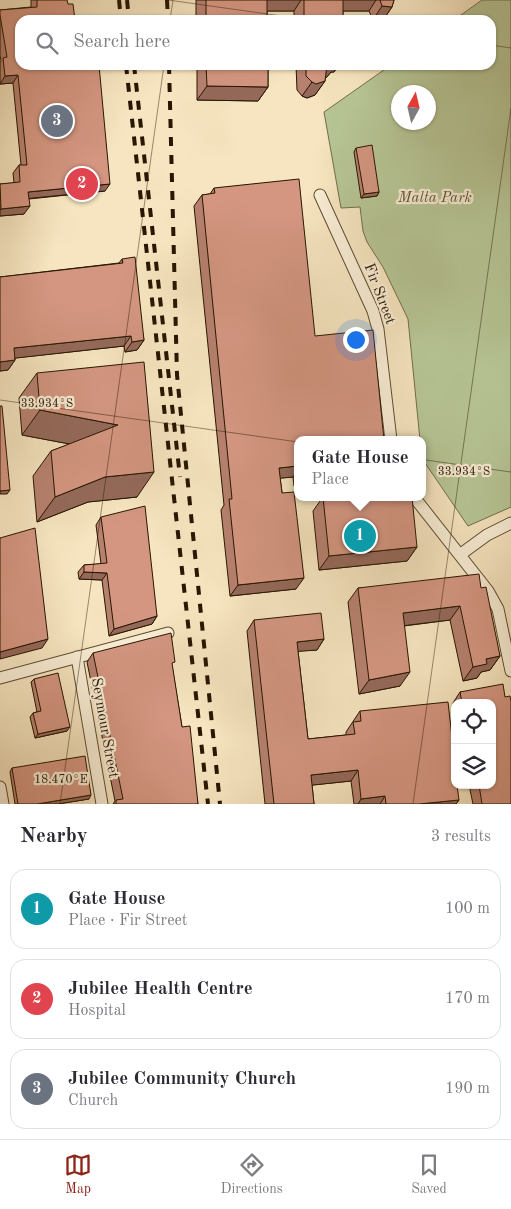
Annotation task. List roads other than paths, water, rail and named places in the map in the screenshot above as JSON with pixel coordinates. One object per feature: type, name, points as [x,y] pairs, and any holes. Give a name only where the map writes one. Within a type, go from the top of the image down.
[{"type":"street","name":"Fir Street","points":[[320,195],[373,311],[378,328],[391,436]]},
{"type":"street","points":[[417,501],[461,554],[488,591],[498,609],[511,671]]},
{"type":"street","points":[[461,554],[487,535],[511,523]]},
{"type":"street","points":[[0,678],[168,633]]},
{"type":"street","name":"Seymour Street","points":[[77,657],[102,804]]},
{"type":"street","points":[[0,787],[3,804]]},
{"type":"railway","points":[[119,0],[120,15]]},
{"type":"railway","points":[[127,0],[128,15]]},
{"type":"railway","points":[[167,0],[168,15]]},
{"type":"railway","points":[[127,70],[208,804]]},
{"type":"railway","points":[[135,70],[180,477]]},
{"type":"railway","points":[[169,70],[177,375],[220,804]]},
{"type":"place","name":"Jubilee Community Church","points":[[57,121]]},
{"type":"place","name":"Jubilee Health Centre","points":[[82,184]]},
{"type":"place","name":"Gate House","points":[[360,536]]},
{"type":"park label","name":"Malta Park","points":[[435,198]]}]
